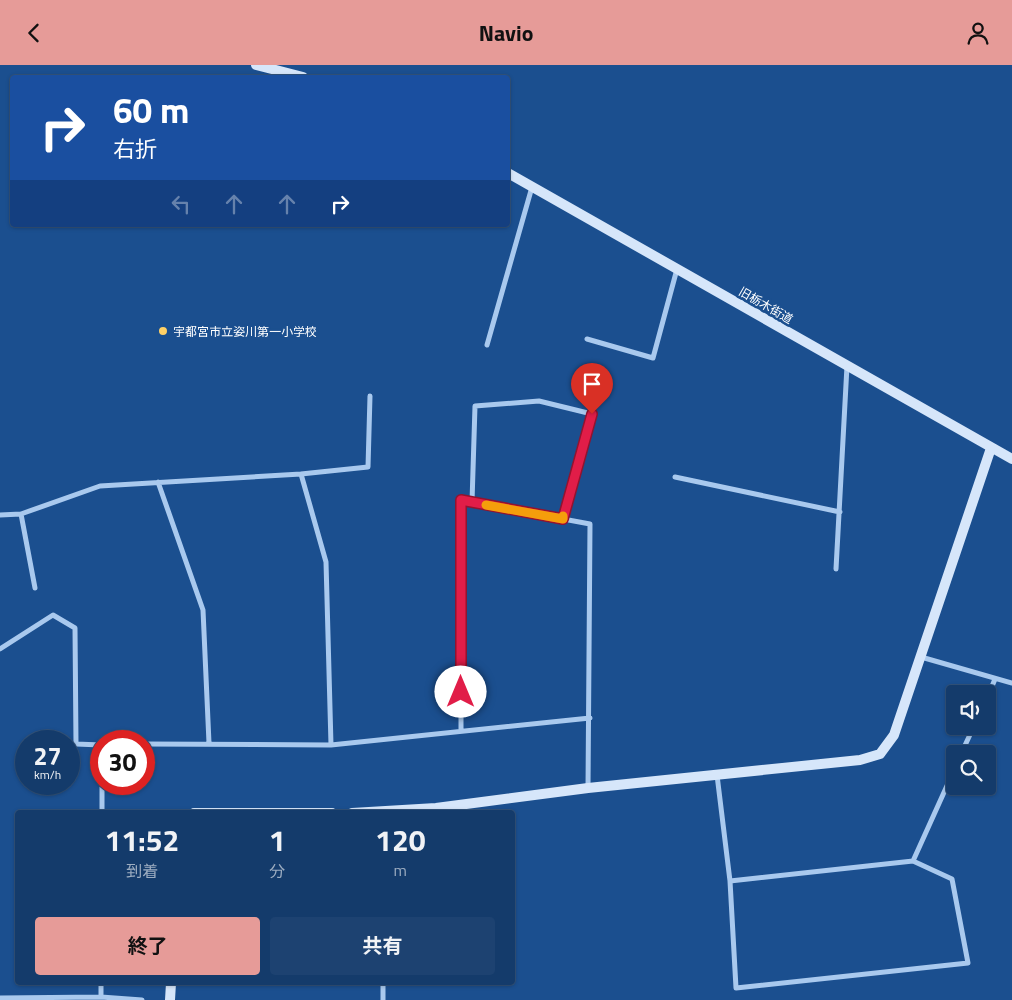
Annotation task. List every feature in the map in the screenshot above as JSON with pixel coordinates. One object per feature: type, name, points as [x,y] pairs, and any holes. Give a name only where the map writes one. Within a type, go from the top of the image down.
[{"type":"street","points":[[256,65],[295,75]]},
{"type":"street","name":"旧栃木街道","points":[[510,174],[1012,459]]},
{"type":"street","points":[[487,345],[532,187]]},
{"type":"street","points":[[586,339],[654,358],[677,269]]},
{"type":"street","points":[[836,569],[846,366]]},
{"type":"street","points":[[0,515],[20,514],[100,486],[301,474],[368,467],[370,396]]},
{"type":"street","points":[[472,502],[475,406],[539,401],[592,414],[563,519]]},
{"type":"street","points":[[436,810],[588,788],[860,760],[880,754],[894,735],[991,448]]},
{"type":"street","points":[[301,474],[326,562],[331,745]]},
{"type":"street","points":[[675,477],[840,512]]},
{"type":"street","points":[[158,482],[203,611],[209,743]]},
{"type":"street","points":[[461,730],[461,500],[590,524],[588,788]]},
{"type":"street","points":[[20,514],[35,588]]},
{"type":"street","points":[[0,649],[53,615],[75,628],[76,744],[90,745]]},
{"type":"street","points":[[921,657],[1012,683]]},
{"type":"street","points":[[993,685],[995,679]]},
{"type":"street","points":[[155,744],[331,745],[590,718]]},
{"type":"street","points":[[718,775],[730,881],[736,988],[968,963],[952,879],[913,861],[730,881]]},
{"type":"street","points":[[913,861],[946,788]]},
{"type":"street","points":[[102,795],[102,810]]},
{"type":"street","points":[[101,985],[101,997]]},
{"type":"street","points":[[170,985],[170,1000]]},
{"type":"street","points":[[383,1000],[384,985]]},
{"type":"street","points":[[0,998],[101,997],[142,1000]]},
{"type":"slow traffic","points":[[486,505],[563,519],[563,516]]},
{"type":"place","name":"宇都宮市立姿川第一小学校","points":[[163,331]]},
{"type":"route","points":[[461,692],[461,500],[563,519],[592,414]]}]
